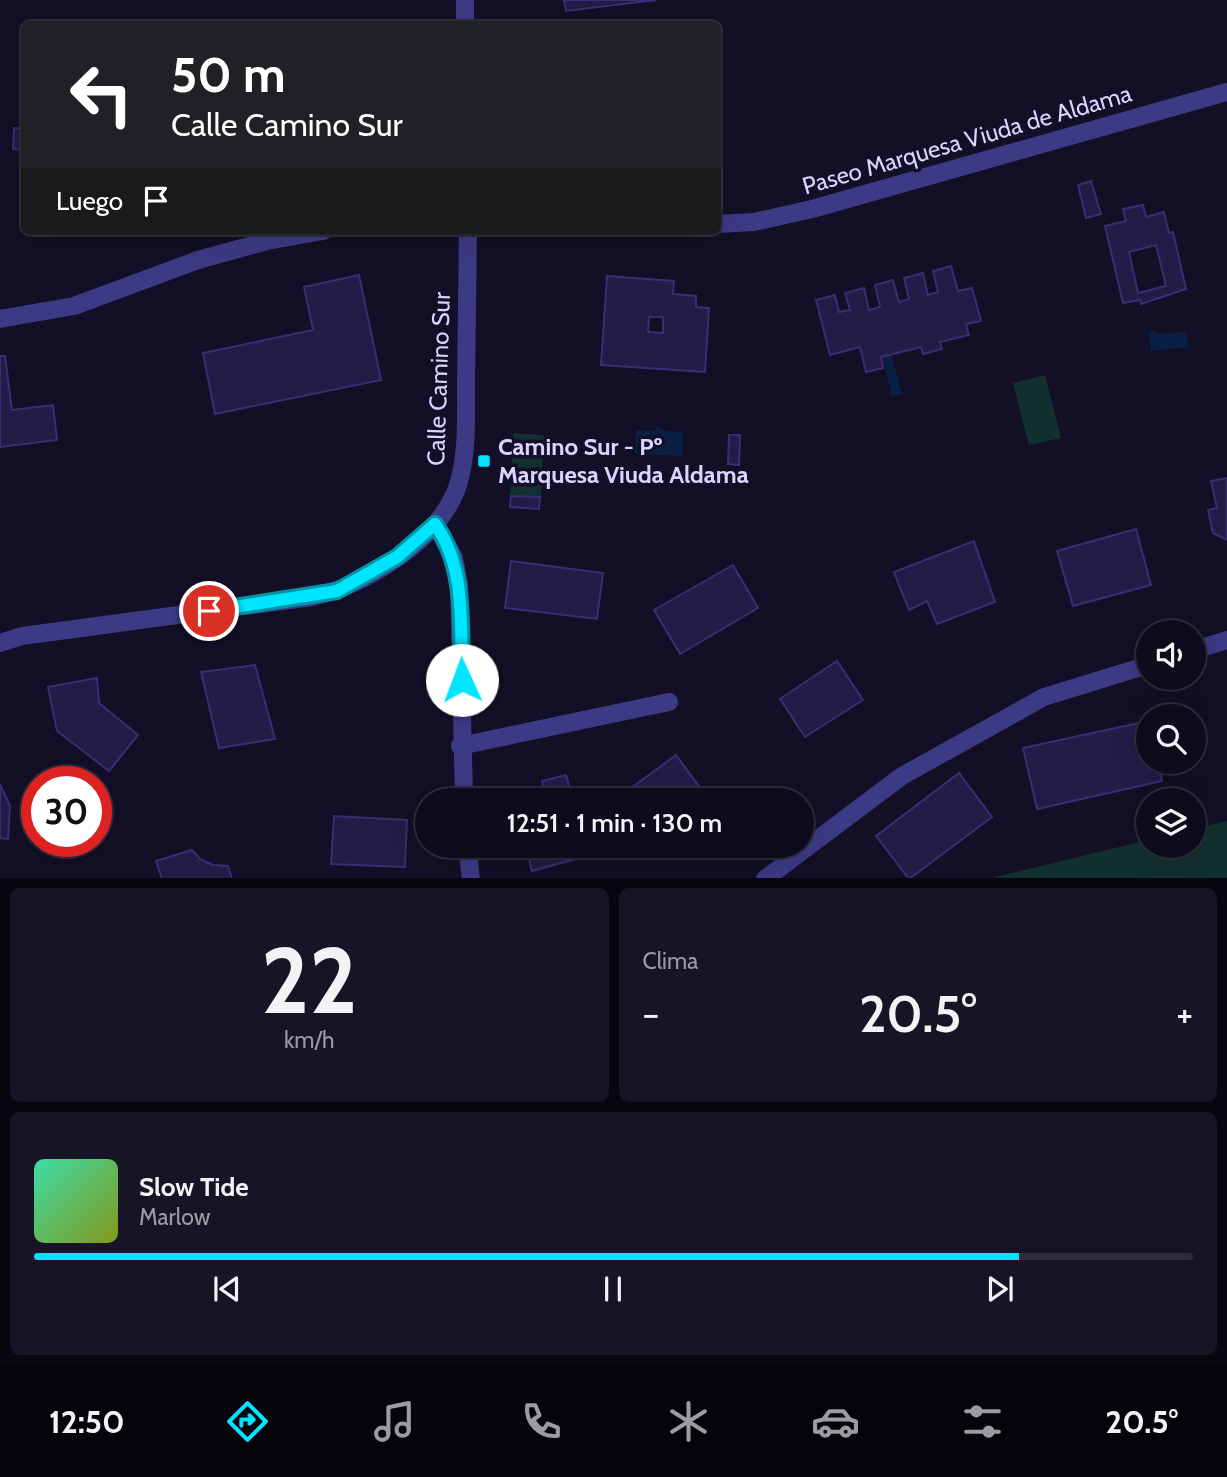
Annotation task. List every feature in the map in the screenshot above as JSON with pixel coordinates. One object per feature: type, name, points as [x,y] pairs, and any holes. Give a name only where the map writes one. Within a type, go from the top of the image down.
[{"type":"street","points":[[465,0],[466,21]]},
{"type":"street","name":"Paseo Marquesa Viuda de Aldama","points":[[721,224],[754,222],[812,209],[1227,92]]},
{"type":"street","points":[[0,319],[75,306],[198,260],[267,241],[301,235]]},
{"type":"street","name":"Calle Camino Sur","points":[[0,643],[22,636],[337,591],[397,557],[435,524],[447,509],[457,486],[462,460],[466,420],[468,235]]},
{"type":"street","points":[[435,524],[454,558],[458,585],[463,788]]},
{"type":"street","points":[[1206,646],[1227,640]]},
{"type":"street","points":[[765,878],[913,769],[1044,697],[1136,668]]},
{"type":"street","points":[[460,746],[669,702]]},
{"type":"street","points":[[469,858],[471,878]]},
{"type":"green space","points":[[1045,375],[1061,438],[1029,445],[1013,383]]},
{"type":"green space","points":[[513,433],[544,435],[541,497],[510,496]]},
{"type":"green space","points":[[1227,821],[1227,878],[991,878],[1136,843],[1136,858],[1206,858],[1206,826]]},
{"type":"water","points":[[1149,331],[1156,331],[1156,334],[1186,332],[1188,347],[1151,351]]},
{"type":"water","points":[[891,355],[902,394],[892,397],[882,357]]},
{"type":"water","points":[[658,426],[665,431],[683,432],[682,456],[635,454],[636,430],[654,431]]},
{"type":"building","points":[[564,0],[656,0],[566,11]]},
{"type":"building","points":[[14,128],[21,129],[21,150],[13,149]]},
{"type":"building","points":[[1091,181],[1101,214],[1086,218],[1078,185]]},
{"type":"building","points":[[1143,205],[1146,217],[1164,212],[1169,233],[1173,232],[1186,289],[1141,304],[1140,300],[1123,303],[1105,226],[1126,221],[1123,209]],"holes":[[[1156,245],[1166,286],[1138,293],[1129,252]]]},
{"type":"building","points":[[951,266],[958,291],[972,288],[981,321],[966,324],[969,335],[940,342],[942,349],[923,354],[921,347],[881,357],[883,368],[866,372],[860,347],[830,355],[816,300],[835,295],[839,312],[850,310],[845,293],[864,288],[869,310],[880,307],[875,285],[893,280],[899,302],[909,299],[904,278],[923,273],[928,295],[938,292],[933,271]]},
{"type":"building","points":[[359,275],[381,380],[215,414],[203,353],[313,330],[304,287]]},
{"type":"building","points":[[607,276],[674,281],[673,294],[696,296],[696,307],[709,308],[705,372],[601,365]],"holes":[[[649,317],[663,317],[663,333],[648,332]]]},
{"type":"building","points":[[0,356],[5,356],[12,410],[53,405],[57,440],[0,447]]},
{"type":"building","points":[[729,435],[740,435],[739,465],[728,464]]},
{"type":"building","points":[[1227,478],[1227,540],[1213,533],[1208,510],[1217,508],[1211,481]]},
{"type":"building","points":[[511,496],[540,497],[539,509],[510,507]]},
{"type":"building","points":[[1136,529],[1151,585],[1073,606],[1057,551]]},
{"type":"building","points":[[974,541],[995,602],[937,624],[927,601],[909,610],[894,572]]},
{"type":"building","points":[[511,561],[603,573],[597,619],[505,608]]},
{"type":"building","points":[[733,565],[758,608],[680,654],[654,610]]},
{"type":"building","points":[[837,661],[863,700],[805,737],[780,699]]},
{"type":"building","points":[[255,665],[275,739],[219,748],[201,672]]},
{"type":"building","points":[[97,678],[99,703],[138,735],[112,767],[102,766],[57,731],[48,687]]},
{"type":"building","points":[[1136,724],[1136,774],[1161,774],[1162,781],[1037,809],[1023,748]]},
{"type":"building","points":[[676,755],[700,788],[631,788]]},
{"type":"building","points":[[959,773],[992,817],[910,878],[876,836]]},
{"type":"building","points":[[566,775],[570,788],[544,788],[542,781]]},
{"type":"building","points":[[0,784],[10,806],[8,839],[0,838]]},
{"type":"building","points":[[334,816],[407,820],[405,867],[331,864]]},
{"type":"building","points":[[192,850],[200,859],[213,865],[228,866],[232,878],[162,878],[156,861]]},
{"type":"building","points":[[528,858],[580,858],[532,871]]},
{"type":"place","name":"Camino Sur - Pº Marquesa Viuda Aldama","points":[[484,461]]},
{"type":"route","points":[[209,611],[337,591],[370,575],[397,557],[435,524],[447,541],[454,558],[458,585],[462,680]]}]
